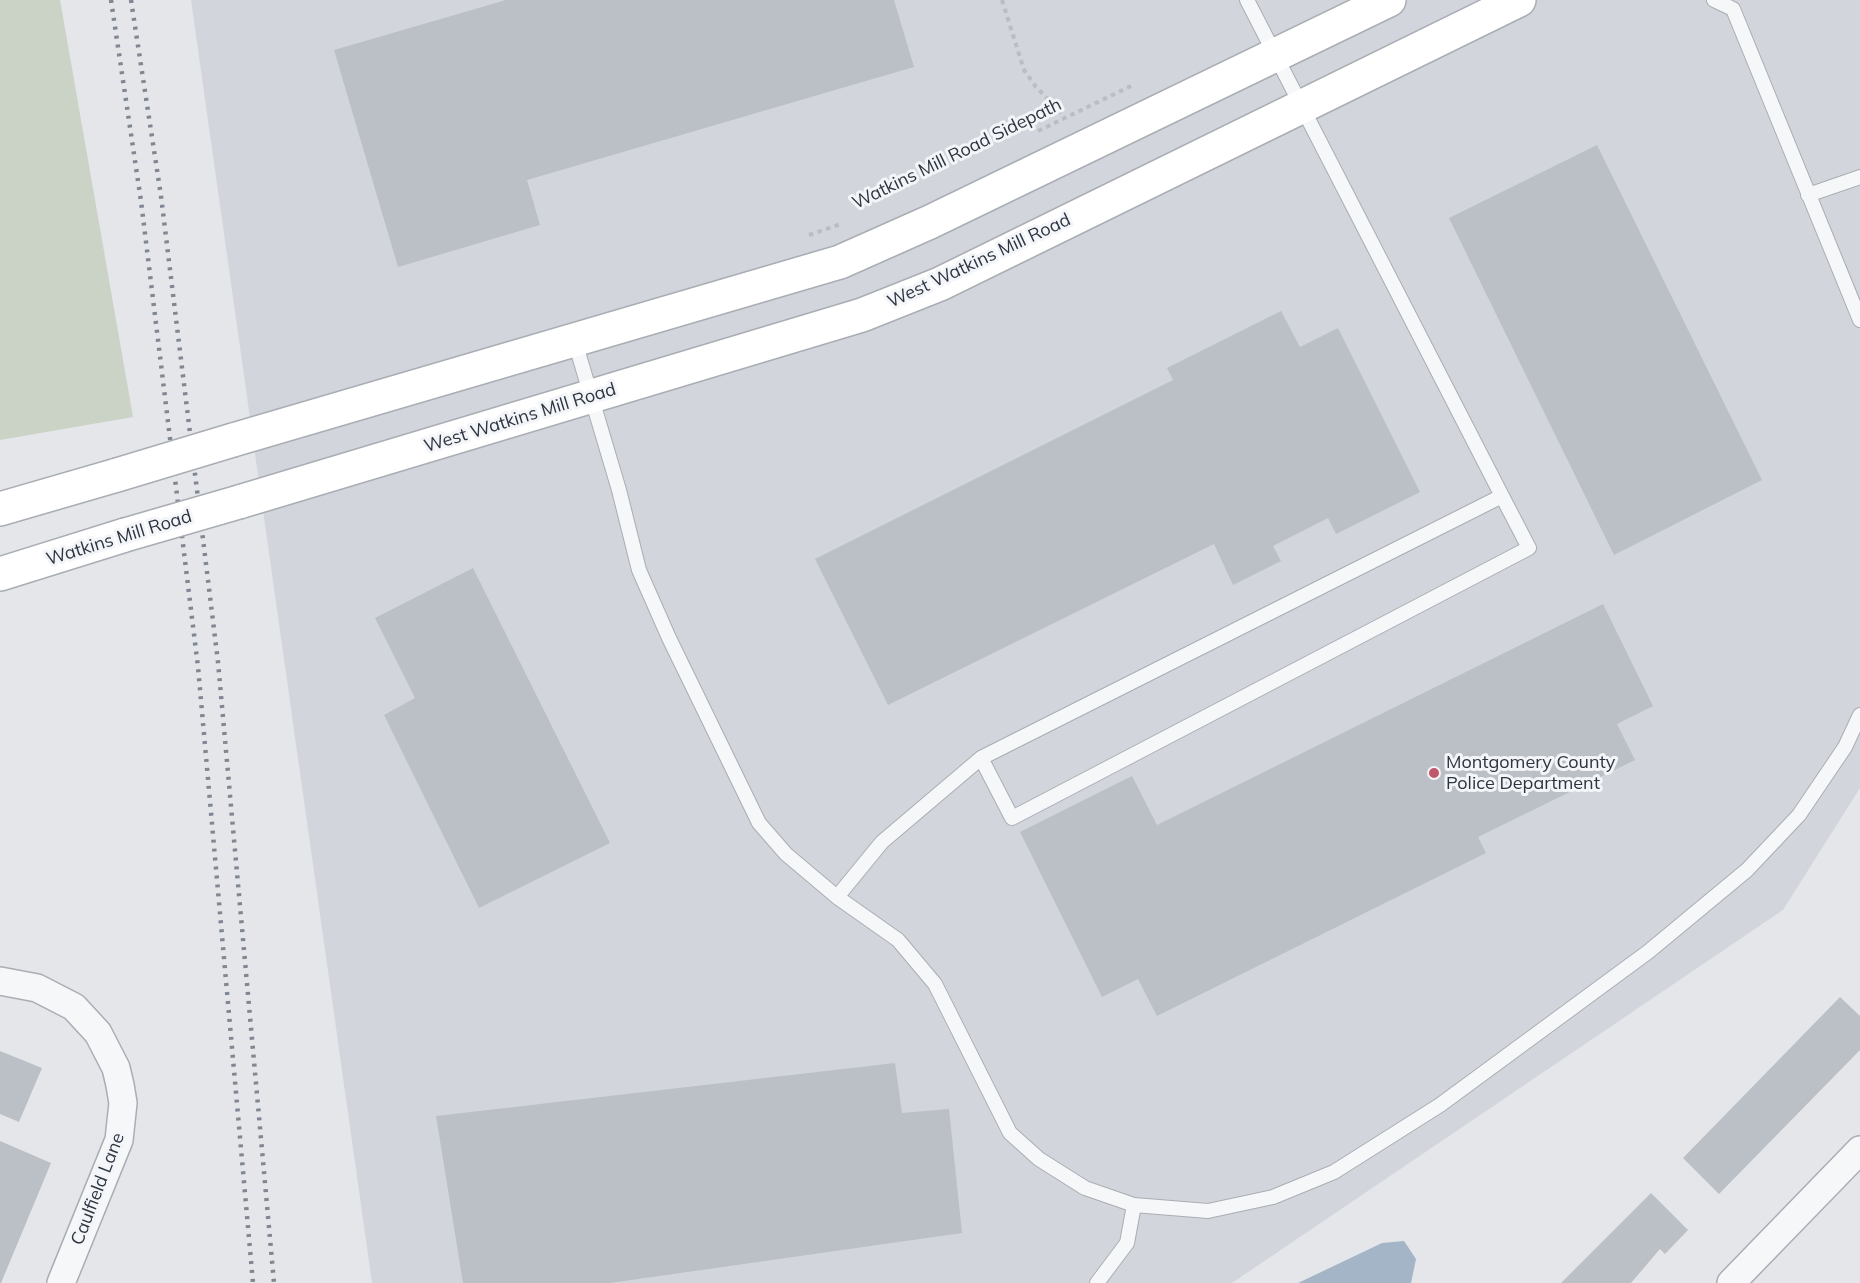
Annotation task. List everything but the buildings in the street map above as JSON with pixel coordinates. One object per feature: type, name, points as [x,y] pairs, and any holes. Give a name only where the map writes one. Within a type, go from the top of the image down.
[{"type":"main road","points":[[0,509],[575,342],[840,262],[941,217],[1389,0]]},
{"type":"main road","name":"West Watkins Mill Road","points":[[239,502],[862,315],[940,284],[1519,0]]},
{"type":"main road","name":"Watkins Mill Road","points":[[0,574],[239,502]]},
{"type":"street","name":"Caulfield Lane","points":[[0,981],[37,988],[74,1007],[98,1033],[116,1068],[120,1085],[123,1103],[119,1140],[61,1283]]},
{"type":"street","points":[[1731,1283],[1860,1150]]},
{"type":"lane","points":[[981,758],[1012,818],[1529,549],[1247,0]]},
{"type":"lane","points":[[1714,0],[1735,4],[1808,195],[1860,320]]},
{"type":"lane","points":[[1808,195],[1860,177]]},
{"type":"lane","points":[[575,342],[639,570],[669,638],[759,823],[786,854],[837,897],[898,940],[935,984],[1010,1133],[1039,1159],[1085,1188],[1134,1205],[1208,1211],[1273,1197],[1334,1172],[1440,1105],[1648,952],[1747,870],[1799,815],[1845,747],[1860,715]]},
{"type":"lane","points":[[837,897],[882,842],[981,758],[1502,496]]},
{"type":"lane","points":[[1097,1283],[1127,1243],[1134,1205]]},
{"type":"path","points":[[1002,0],[1024,70],[1036,87],[1065,117]]},
{"type":"path","name":"Watkins Mill Road Sidepath","points":[[1033,133],[1136,83]]},
{"type":"path","name":"Watkins Mill Road Sidepath","points":[[802,237],[846,222]]},
{"type":"shaded area","points":[[0,0],[60,0],[133,417],[0,440]]},
{"type":"shaded area","points":[[191,0],[1860,0],[1860,788],[1783,910],[1232,1283],[372,1283]]},
{"type":"water","points":[[1404,1241],[1416,1259],[1411,1283],[1298,1283],[1382,1243]]},
{"type":"railway","points":[[111,0],[141,201],[198,667],[253,1283]]},
{"type":"railway","points":[[131,0],[161,196],[218,662],[274,1283]]},
{"type":"place","name":"Montgomery County Police Department","points":[[1434,773]]}]
